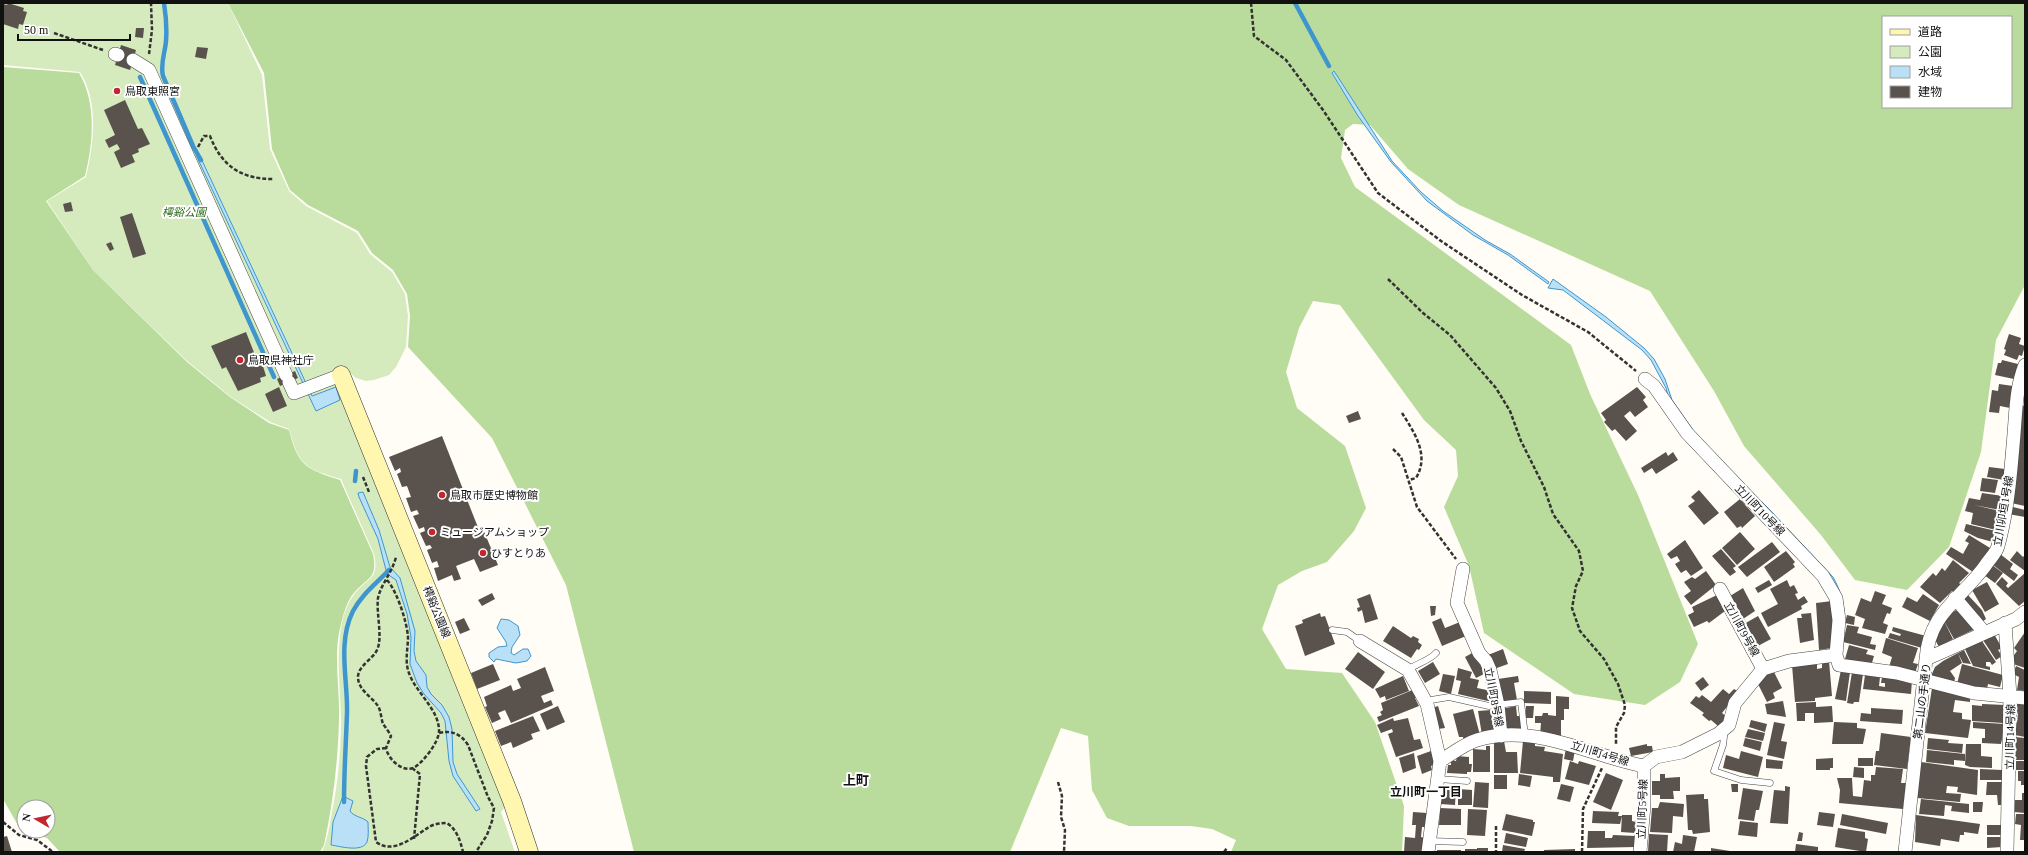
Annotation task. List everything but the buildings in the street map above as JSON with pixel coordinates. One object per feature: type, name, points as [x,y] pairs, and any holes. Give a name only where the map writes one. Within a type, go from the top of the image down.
[{"type":"main road","name":"樗谿公園線","points":[[341,374],[512,801],[529,852]]},
{"type":"street","points":[[133,60],[148,70],[186,158],[294,393],[341,374]]},
{"type":"street","name":"立川卯垣1号線","points":[[1926,659],[1928,642],[1935,624],[1942,612],[1979,573],[1998,546],[2008,488],[2018,386],[2025,365]]},
{"type":"street","name":"立川町10号線","points":[[1645,378],[1654,386],[1687,433],[1823,576],[1836,598],[1839,620],[1836,655]]},
{"type":"street","name":"立川町8号線","points":[[1462,570],[1457,603],[1478,653],[1488,665],[1498,705],[1501,736]]},
{"type":"street","name":"立川町9号線","points":[[1720,589],[1763,669]]},
{"type":"street","points":[[1955,598],[1984,632]]},
{"type":"street","name":"第二山の手通り","points":[[1905,852],[1926,659],[2016,619],[2025,612]]},
{"type":"street","name":"立川町14号線","points":[[2005,623],[2010,696],[2007,852]]},
{"type":"street","points":[[1360,641],[1408,670],[1425,701],[1440,761],[1428,847]]},
{"type":"street","points":[[1725,729],[1729,725],[1735,702],[1763,669],[1789,661],[1836,655],[1839,665],[1898,673],[1974,693],[2025,698]]},
{"type":"street","name":"立川町4号線","points":[[1440,761],[1476,740],[1501,736],[1525,736],[1613,753],[1621,762],[1644,766],[1656,757],[1694,748],[1725,729]]},
{"type":"street","name":"立川町5号線","points":[[1640,852],[1644,805],[1644,766]]},
{"type":"lane","points":[[1332,630],[1347,632],[1360,641]]},
{"type":"lane","points":[[1408,670],[1417,664],[1432,658],[1436,653]]},
{"type":"lane","points":[[1425,701],[1449,697],[1480,706],[1521,702],[1525,736]]},
{"type":"lane","points":[[1725,729],[1723,745],[1714,771],[1740,780],[1770,783]]},
{"type":"lane","points":[[1438,779],[1467,782]]},
{"type":"lane","points":[[1428,847],[1462,842]]},
{"type":"path","points":[[148,70],[152,30],[151,3]]},
{"type":"path","points":[[1251,3],[1254,36],[1286,60],[1323,110],[1378,193],[1441,241],[1515,291],[1588,332],[1645,378]]},
{"type":"path","points":[[54,33],[117,55]]},
{"type":"path","points":[[186,158],[194,152],[204,136],[210,136],[223,158],[238,172],[247,177],[273,179]]},
{"type":"path","points":[[1388,279],[1423,313],[1450,335],[1496,388],[1510,411],[1521,440],[1544,487],[1553,514],[1579,551],[1583,571],[1576,586],[1572,608],[1580,631],[1604,659],[1625,705],[1624,713],[1617,723],[1614,736],[1613,753],[1583,809],[1582,852]]},
{"type":"path","points":[[1402,413],[1416,435],[1421,453],[1419,474],[1416,478],[1409,480]]},
{"type":"path","points":[[1393,449],[1401,458],[1417,507],[1462,570]]},
{"type":"path","points":[[394,565],[388,579],[381,588],[378,599],[378,648],[359,671],[358,676],[359,682],[367,696],[379,707],[384,725],[391,736],[386,748],[390,758],[402,767],[412,768],[420,774],[414,839]]},
{"type":"path","points":[[388,579],[396,595],[408,636],[406,659],[409,671],[414,684],[436,718],[439,732],[431,749],[422,760],[412,768]]},
{"type":"path","points":[[439,732],[457,734],[468,744],[488,797],[494,808],[492,821],[487,835],[476,852]]},
{"type":"path","points":[[386,748],[377,749],[366,756],[376,842],[381,848],[402,848],[430,826],[447,823],[453,827],[460,840],[463,852]]},
{"type":"path","points":[[1058,782],[1062,796],[1061,817],[1065,830],[1064,852]]},
{"type":"path","points":[[3,822],[19,835],[37,840],[53,852]]},
{"type":"path","points":[[1496,826],[1496,852]]},
{"type":"path","points":[[1224,852],[1227,848]]},
{"type":"green space","name":"樗谿公園","points":[[3,3],[228,3],[262,75],[270,149],[289,191],[306,206],[357,233],[370,254],[392,272],[405,294],[408,316],[406,347],[396,367],[389,375],[366,381],[356,378],[349,372],[354,382],[337,387],[505,807],[501,812],[515,852],[322,852],[329,830],[339,768],[341,718],[339,646],[341,626],[350,600],[373,575],[375,570],[374,554],[341,479],[312,469],[306,464],[296,451],[289,429],[270,422],[231,397],[187,361],[93,270],[47,201],[86,177],[93,137],[93,123],[90,96],[86,84],[80,72],[3,65]]},
{"type":"green space","points":[[228,3],[2025,3],[2025,285],[1996,340],[1981,452],[1949,547],[1907,590],[1855,580],[1821,535],[1744,446],[1714,391],[1650,291],[1459,205],[1408,169],[1370,125],[1353,124],[1345,130],[1341,158],[1355,187],[1571,345],[1590,394],[1638,495],[1698,644],[1680,682],[1645,705],[1574,694],[1484,633],[1469,566],[1444,507],[1458,476],[1456,450],[1424,420],[1340,305],[1313,301],[1299,328],[1286,372],[1297,408],[1345,446],[1366,508],[1354,531],[1327,562],[1302,571],[1278,585],[1262,629],[1286,669],[1342,673],[1375,722],[1404,806],[1402,852],[1231,852],[1236,840],[1212,829],[1191,826],[1129,826],[1107,818],[1092,790],[1088,736],[1061,728],[1010,852],[634,852],[566,585],[492,438],[408,347],[410,316],[407,294],[393,270],[372,253],[358,231],[308,205],[290,190],[272,149],[264,73]]},
{"type":"green space","points":[[3,67],[79,73],[89,97],[92,124],[90,151],[85,176],[46,201],[93,270],[187,362],[230,397],[269,423],[289,430],[292,442],[300,459],[311,469],[340,480],[373,554],[374,569],[373,574],[350,598],[344,612],[339,633],[337,665],[339,719],[336,767],[324,845],[320,852],[60,852],[48,839],[56,839],[56,799],[16,799],[16,822],[3,799]]},
{"type":"water","points":[[1334,71],[1392,161],[1421,192],[1443,211],[1485,240],[1510,254],[1549,282],[1548,284],[1508,255],[1473,235],[1427,201],[1391,162],[1358,116],[1332,73]]},
{"type":"water","points":[[199,154],[312,396],[336,387],[340,400],[316,411],[196,155]]},
{"type":"water","points":[[1553,279],[1606,317],[1644,348],[1654,359],[1665,379],[1672,400],[1700,440],[1767,507],[1833,577],[1841,596],[1844,613],[1844,631],[1841,651],[1838,650],[1843,613],[1839,595],[1834,585],[1755,499],[1697,441],[1669,401],[1666,388],[1651,360],[1642,350],[1563,290],[1548,288]]},
{"type":"water","points":[[363,492],[379,530],[390,567],[400,578],[415,631],[414,651],[416,661],[426,675],[427,687],[431,694],[442,705],[449,717],[452,729],[453,762],[457,774],[480,809],[476,811],[453,776],[449,761],[445,721],[441,713],[424,694],[417,683],[410,664],[411,637],[407,614],[396,580],[387,574],[378,539],[359,497],[358,493]]},
{"type":"water","points":[[501,619],[509,620],[518,626],[520,635],[512,647],[511,653],[514,655],[523,649],[528,649],[531,656],[527,661],[516,663],[496,659],[494,662],[489,657],[489,653],[498,647],[507,646],[497,628]]},
{"type":"water","points":[[343,796],[353,801],[350,811],[368,822],[367,842],[360,847],[350,848],[331,845],[333,822]]},
{"type":"waterway","points":[[164,3],[166,31],[162,72],[193,146],[201,160]]},
{"type":"waterway","points":[[1295,3],[1329,66]]},
{"type":"waterway","points":[[140,77],[274,377]]},
{"type":"waterway","points":[[355,481],[356,471]]},
{"type":"waterway","points":[[344,802],[347,713],[344,662],[345,636],[353,611],[365,594],[389,570]]},
{"type":"place","name":"鳥取東照宮","points":[[117,91]]},
{"type":"place","name":"鳥取県神社庁","points":[[240,360]]},
{"type":"place","name":"鳥取市歴史博物館","points":[[442,495]]},
{"type":"place","name":"ミュージアムショップ","points":[[432,532]]},
{"type":"place","name":"ひすとりあ","points":[[483,553]]},
{"type":"district","name":"上町","points":[[856,780]]},
{"type":"district","name":"立川町一丁目","points":[[1426,792]]}]
